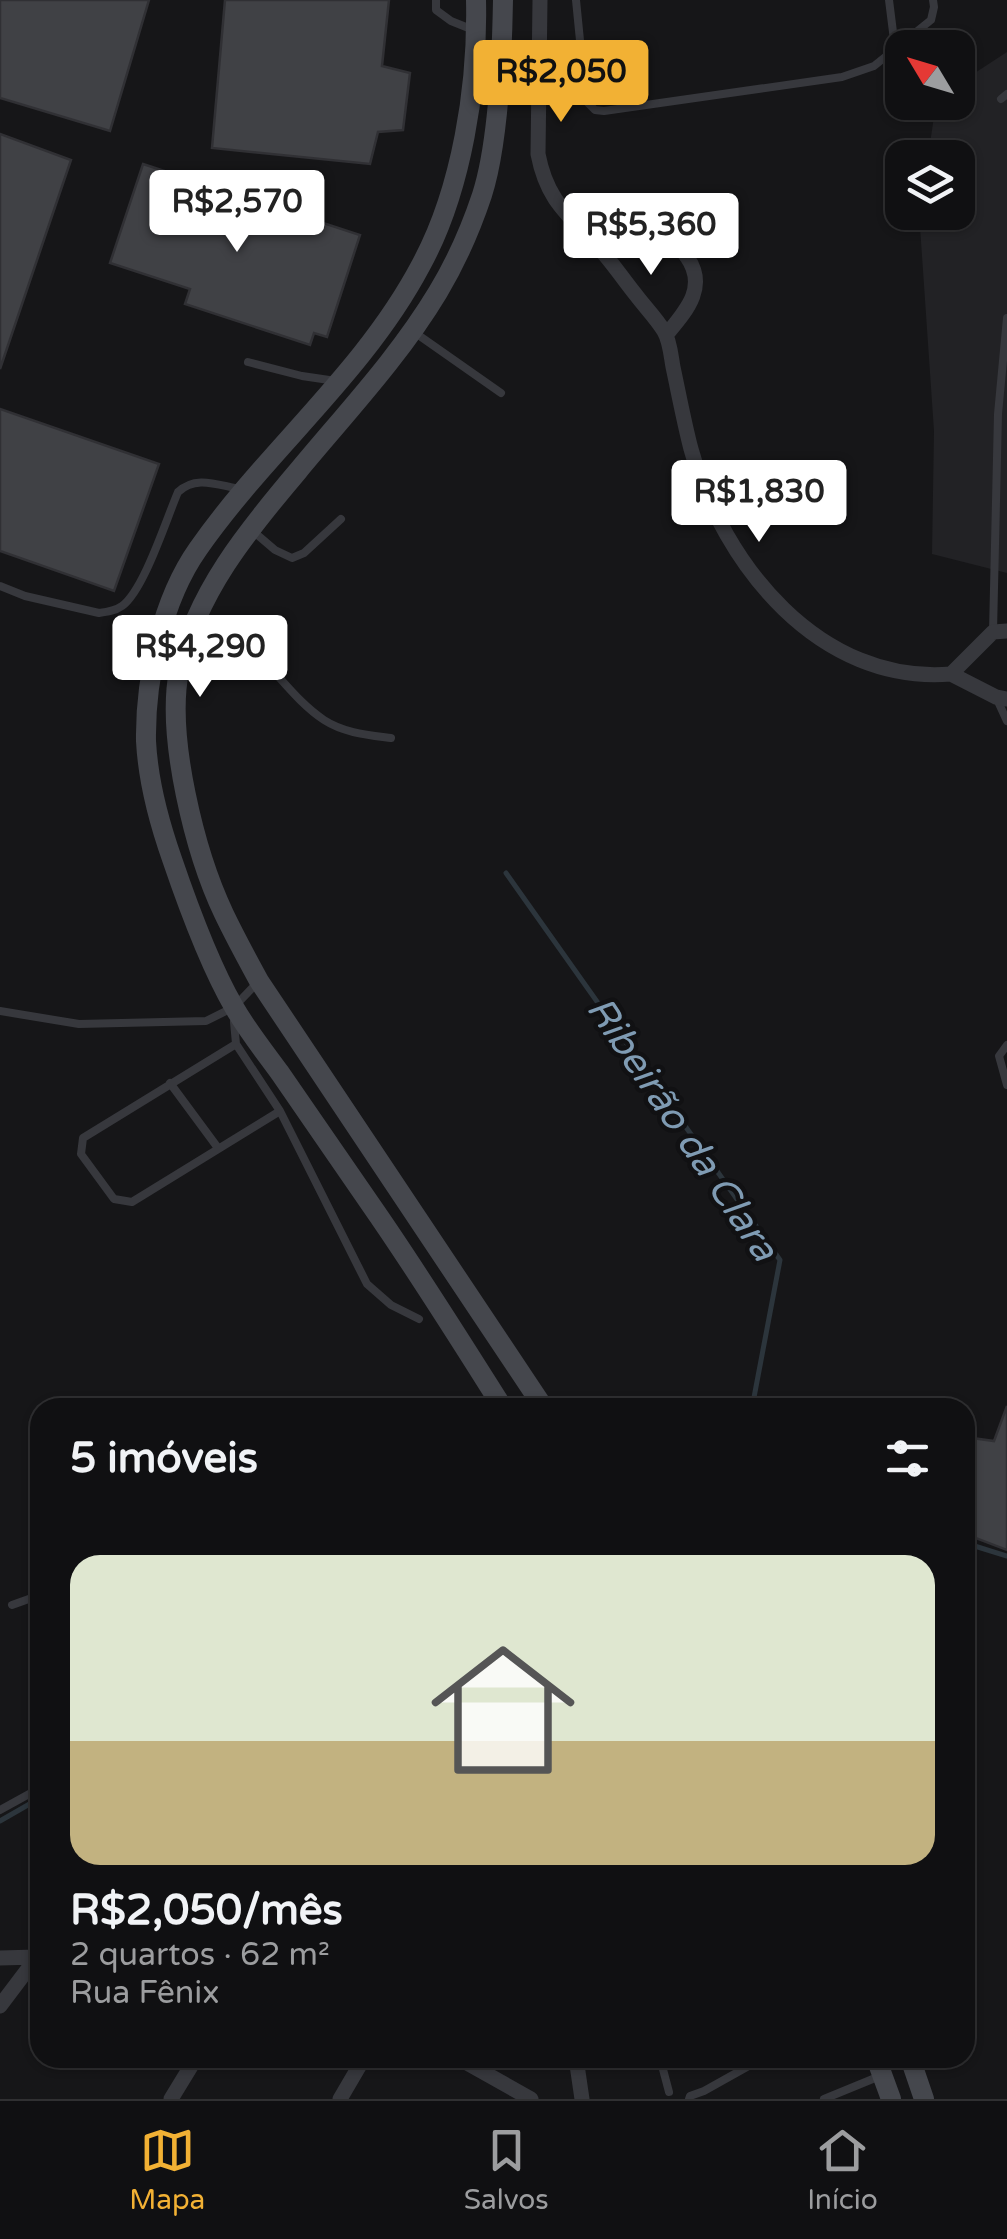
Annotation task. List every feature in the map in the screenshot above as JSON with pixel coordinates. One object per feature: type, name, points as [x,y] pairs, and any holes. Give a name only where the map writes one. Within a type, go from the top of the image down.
[{"type":"main road","points":[[476,0],[477,32],[464,142],[448,202],[422,265],[386,322],[339,382],[244,490],[196,552],[167,611],[150,677],[146,742],[156,801],[172,858],[201,936],[234,1007],[391,1233],[497,1398]]},
{"type":"main road","points":[[503,0],[495,127],[483,192],[465,239],[438,292],[389,364],[237,546],[198,615],[180,668],[175,698],[183,780],[203,858],[223,912],[259,981],[537,1398]]},
{"type":"main road","points":[[881,2068],[891,2099]]},
{"type":"main road","points":[[913,2068],[924,2099]]},
{"type":"street","points":[[540,0],[538,154],[542,173],[553,198],[666,334],[692,452],[712,508],[738,554],[760,585],[820,639],[888,670],[917,675],[951,674],[1002,698]]},
{"type":"street","points":[[599,249],[650,236],[670,240],[684,252],[696,276],[696,288],[692,302],[666,334]]},
{"type":"street","points":[[951,674],[1000,632]]},
{"type":"street","points":[[0,1958],[30,1956]]},
{"type":"street","points":[[0,2006],[30,1966]]},
{"type":"street","points":[[171,2099],[190,2068]]},
{"type":"street","points":[[340,2099],[358,2068]]},
{"type":"street","points":[[476,2068],[532,2099]]},
{"type":"street","points":[[577,2068],[582,2099]]},
{"type":"lane","points":[[436,0],[436,10],[477,32]]},
{"type":"lane","points":[[576,0],[584,91],[586,101],[596,110],[842,77],[874,66],[885,57]]},
{"type":"lane","points":[[888,0],[893,30]]},
{"type":"lane","points":[[918,30],[930,20],[932,0]]},
{"type":"lane","points":[[1000,632],[1007,318]]},
{"type":"lane","points":[[412,330],[500,393]]},
{"type":"lane","points":[[248,362],[339,382]]},
{"type":"lane","points":[[0,586],[99,614],[111,612],[122,606],[137,587],[184,486],[202,482],[244,490]]},
{"type":"lane","points":[[251,529],[275,550],[292,558],[304,553],[341,518]]},
{"type":"lane","points":[[198,615],[224,628],[256,652],[324,720],[347,732],[391,738]]},
{"type":"lane","points":[[1002,698],[1007,720]]},
{"type":"lane","points":[[0,1011],[79,1024],[206,1021],[234,1007],[259,981]]},
{"type":"lane","points":[[234,1007],[236,1044],[280,1111],[368,1284],[391,1305],[419,1319]]},
{"type":"lane","points":[[236,1044],[82,1138],[81,1154],[114,1199],[132,1202],[280,1111]]},
{"type":"lane","points":[[1007,1046],[1000,1056],[1007,1085]]},
{"type":"lane","points":[[170,1082],[218,1148]]},
{"type":"lane","points":[[12,1605],[30,1599]]},
{"type":"lane","points":[[0,1810],[30,1794]]},
{"type":"lane","points":[[663,2068],[669,2092]]},
{"type":"lane","points":[[688,2099],[746,2068]]},
{"type":"lane","points":[[824,2099],[877,2068]]},
{"type":"shaded area","points":[[1007,52],[1007,573],[932,554],[934,431],[920,230],[975,230],[975,140],[931,140],[933,120],[975,120],[975,73]]},
{"type":"building","points":[[0,0],[149,0],[110,131],[0,98]]},
{"type":"building","points":[[225,0],[389,0],[382,66],[410,73],[403,130],[378,132],[370,164],[212,148]]},
{"type":"building","points":[[0,134],[71,160],[0,369]]},
{"type":"building","points":[[143,164],[360,235],[327,337],[314,333],[310,345],[185,304],[190,289],[110,263]]},
{"type":"building","points":[[0,409],[159,464],[114,591],[0,551]]},
{"type":"building","points":[[1007,1406],[1007,1550],[975,1538],[975,1438],[994,1441]]},
{"type":"waterway","name":"Ribeirão da Clara","points":[[506,873],[780,1260],[754,1398]]},
{"type":"waterway","name":"Ribeirão da Clara","points":[[975,1546],[1007,1556]]},
{"type":"waterway","points":[[0,1821],[30,1804]]}]
